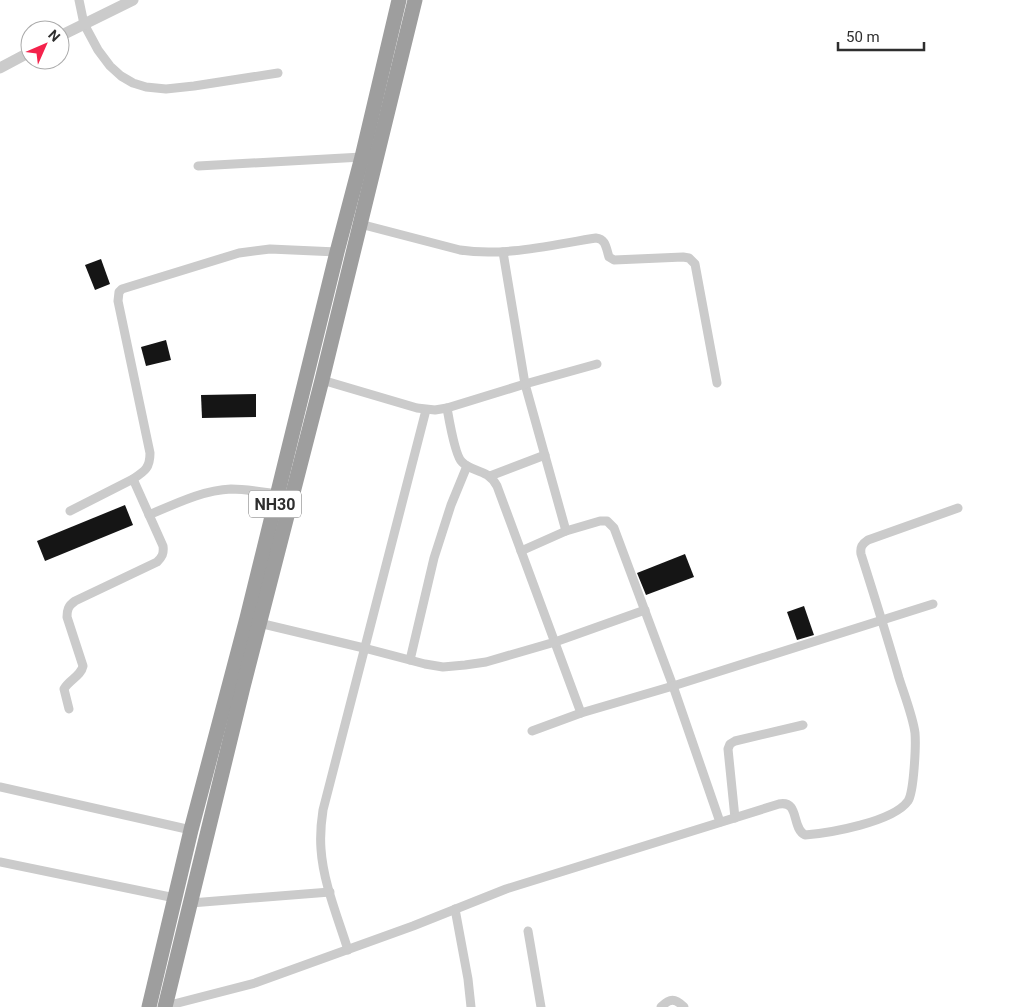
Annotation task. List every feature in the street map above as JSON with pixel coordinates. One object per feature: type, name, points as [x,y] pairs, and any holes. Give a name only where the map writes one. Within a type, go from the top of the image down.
[{"type":"highway","name":"NH30","points":[[149,1007],[191,830],[247,618],[362,157],[399,0]]},
{"type":"highway","name":"NH30","points":[[165,1007],[415,0]]},
{"type":"street","points":[[79,0],[84,24],[98,50],[110,66],[121,76],[133,83],[146,87],[166,89],[278,72]]},
{"type":"street","points":[[70,31],[133,0]]},
{"type":"street","points":[[0,68],[20,57]]},
{"type":"street","points":[[198,166],[362,157]]},
{"type":"street","points":[[360,224],[474,252],[503,252],[596,238],[604,241],[608,256],[614,260],[689,258],[695,264],[717,382]]},
{"type":"street","points":[[70,511],[133,479],[148,468],[150,461],[150,453],[118,301],[119,292],[122,289],[239,253],[270,249],[337,252]]},
{"type":"street","points":[[503,252],[524,384],[566,531]]},
{"type":"street","points":[[322,380],[426,410],[447,408],[524,384],[598,364]]},
{"type":"street","points":[[447,408],[457,455],[460,460],[467,466],[490,476],[497,486],[581,713]]},
{"type":"street","points":[[348,950],[326,877],[321,850],[320,829],[323,810],[426,410]]},
{"type":"street","points":[[490,476],[544,455]]},
{"type":"street","points":[[410,660],[434,558],[451,505],[467,466]]},
{"type":"street","points":[[69,709],[64,689],[67,683],[81,671],[83,666],[67,617],[69,606],[75,601],[157,562],[163,556],[163,546],[133,479]]},
{"type":"street","points":[[149,515],[191,498],[216,491],[232,489],[278,494]]},
{"type":"street","points":[[165,1007],[255,983],[413,926],[506,889],[779,804],[787,804],[792,809],[801,832],[809,835],[866,824],[896,811],[907,802],[912,792],[915,732],[860,549],[868,540],[958,508]]},
{"type":"street","points":[[521,551],[566,531],[604,520],[612,525],[673,686],[720,822]]},
{"type":"street","points":[[532,731],[581,713],[933,604]]},
{"type":"street","points":[[259,623],[443,667],[486,662],[555,642],[645,610]]},
{"type":"street","points":[[735,818],[728,749],[730,744],[735,741],[803,724]]},
{"type":"street","points":[[0,787],[191,830]]},
{"type":"street","points":[[0,862],[175,898]]},
{"type":"street","points":[[191,903],[330,892]]},
{"type":"street","points":[[456,909],[471,1007]]},
{"type":"street","points":[[528,931],[541,1007]]},
{"type":"street","points":[[661,1007],[673,1000],[684,1007]]},
{"type":"building","points":[[101,259],[110,284],[95,290],[85,265]]},
{"type":"building","points":[[166,340],[171,360],[146,366],[141,347]]},
{"type":"building","points":[[256,394],[256,417],[202,418],[201,395]]},
{"type":"building","points":[[125,505],[133,525],[45,561],[37,541]]},
{"type":"building","points":[[685,554],[694,577],[646,595],[637,573]]},
{"type":"building","points":[[804,606],[814,635],[797,640],[787,612]]}]
